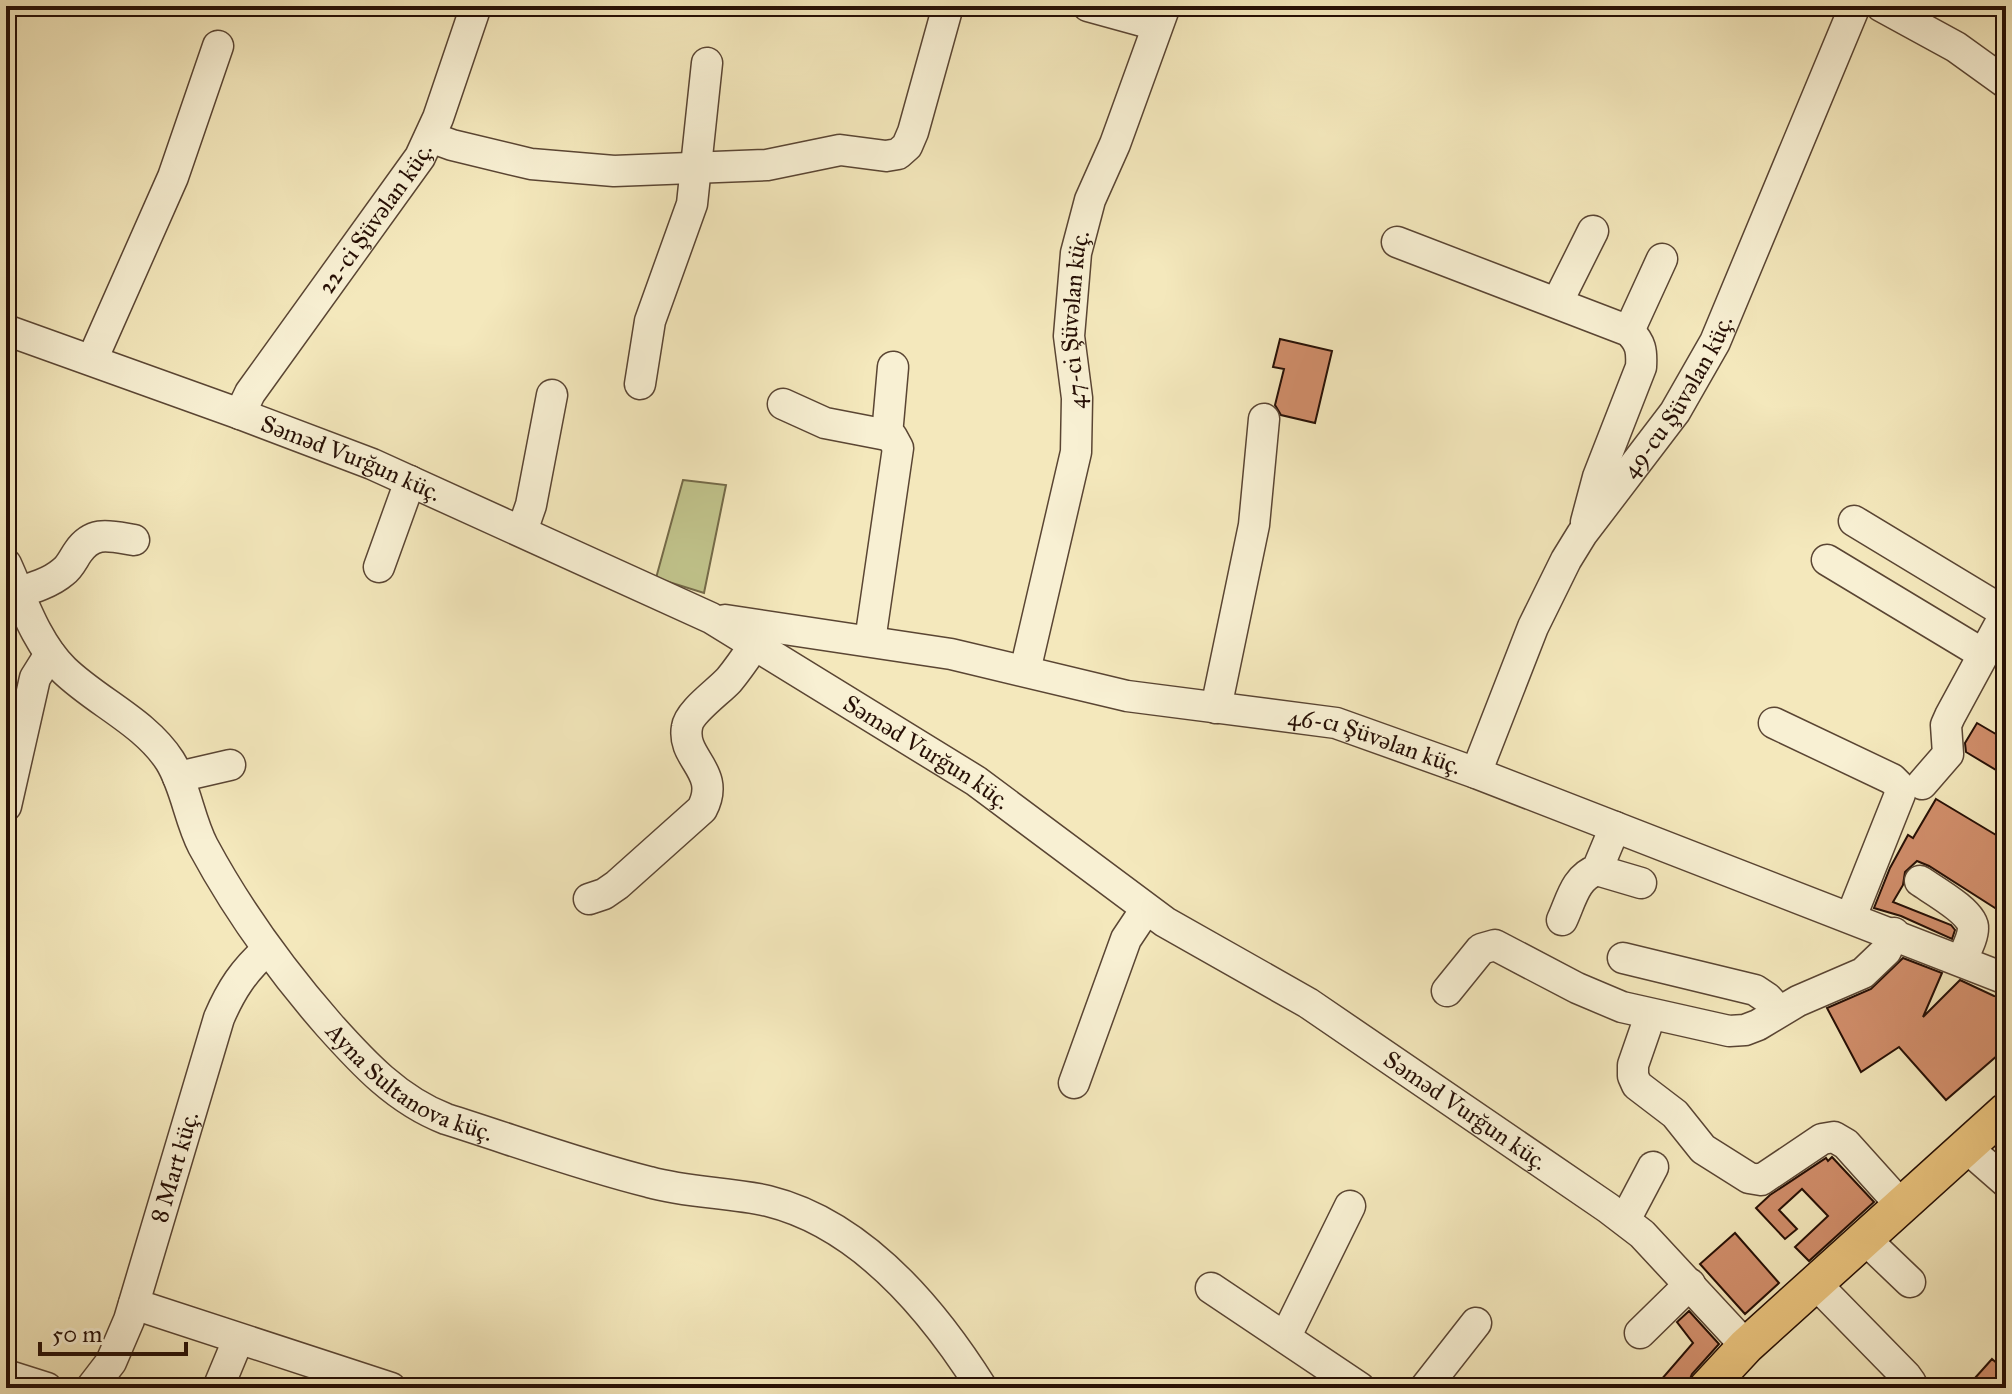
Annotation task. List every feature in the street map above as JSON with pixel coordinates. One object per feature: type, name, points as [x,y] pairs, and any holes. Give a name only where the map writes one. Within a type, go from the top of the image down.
[{"type":"main road","points":[[1720,1384],[1746,1346],[2006,1111]]},
{"type":"street","name":"22-ci Şüvəlan küç.","points":[[240,414],[250,393],[399,187],[430,137],[476,6]]},
{"type":"street","points":[[430,137],[484,153],[561,168],[614,171],[767,165],[840,150],[886,156],[898,154],[907,146],[913,132],[948,6]]},
{"type":"street","name":"47-ci Şüvəlan küç.","points":[[1025,671],[1076,452],[1077,398],[1069,336],[1076,253],[1090,200],[1115,144],[1161,16],[1088,6]]},
{"type":"street","name":"49-cu Şüvəlan küç.","points":[[1476,773],[1542,606],[1582,534],[1629,476],[1687,394],[1715,342],[1855,6]]},
{"type":"street","points":[[1881,6],[1956,47],[2006,83]]},
{"type":"street","points":[[92,360],[173,177],[218,46]]},
{"type":"street","points":[[640,384],[650,321],[692,204],[707,63]]},
{"type":"street","points":[[1558,301],[1593,231]]},
{"type":"street","points":[[1397,242],[1558,301],[1629,331],[1637,339],[1642,350],[1641,367],[1598,477],[1582,534]]},
{"type":"street","points":[[1629,331],[1662,259]]},
{"type":"street","name":"Səməd Vurğun küç.","points":[[6,330],[240,414],[410,481],[711,618],[976,781],[1146,909],[1308,1003],[1625,1220],[1690,1284],[1746,1346]]},
{"type":"street","points":[[887,435],[893,367]]},
{"type":"street","points":[[1641,367],[1687,394]]},
{"type":"street","points":[[522,531],[531,505],[552,395]]},
{"type":"street","points":[[783,404],[825,423],[887,435],[892,437],[898,448],[870,641]]},
{"type":"street","points":[[1216,708],[1254,525],[1264,419]]},
{"type":"street","points":[[379,567],[410,481]]},
{"type":"street","points":[[1854,521],[2006,613],[1946,725],[1948,754],[1922,784]]},
{"type":"street","points":[[12,594],[62,573],[93,537],[104,534],[134,540]]},
{"type":"street","points":[[1827,560],[1983,654]]},
{"type":"street","name":"Ayna Sultanova küç.","points":[[6,564],[12,594],[50,654],[64,670],[149,737],[170,761],[202,843],[267,950],[353,1051],[400,1095],[425,1111],[650,1183],[683,1191],[775,1203],[841,1231],[906,1290],[966,1363],[982,1388]]},
{"type":"street","name":"46-cı Şüvəlan küç.","points":[[711,618],[801,629],[951,654],[1127,696],[1336,723],[1476,773],[2006,979]]},
{"type":"street","points":[[788,663],[801,629]]},
{"type":"street","points":[[589,899],[617,885],[702,809],[709,785],[690,746],[687,722],[727,682],[755,644]]},
{"type":"street","points":[[6,806],[35,678],[50,654]]},
{"type":"street","points":[[1774,723],[1892,779],[1899,786],[1900,794],[1851,917]]},
{"type":"street","points":[[178,777],[230,765]]},
{"type":"street","points":[[1597,870],[1615,827]]},
{"type":"street","points":[[1562,920],[1586,873],[1597,870],[1641,883]]},
{"type":"street","points":[[1920,881],[1966,914],[1973,923],[1962,960]]},
{"type":"street","points":[[1074,1083],[1126,939],[1146,909]]},
{"type":"street","points":[[1447,991],[1481,949],[1495,945],[1600,999],[1650,1016],[1737,1030],[1758,1025],[1779,1011],[1863,973],[1886,951],[1894,933]]},
{"type":"street","name":"8 Mart küç.","points":[[91,1388],[111,1362],[134,1304],[219,1018],[237,981],[267,950]]},
{"type":"street","points":[[1623,958],[1755,990],[1779,1011]]},
{"type":"street","points":[[1650,1016],[1633,1065],[1633,1076],[1644,1093],[1682,1121],[1703,1149],[1749,1178],[1761,1180],[1822,1139],[1834,1137],[1846,1144],[1900,1204]]},
{"type":"street","points":[[1966,1147],[2006,1182]]},
{"type":"street","points":[[1625,1220],[1653,1167]]},
{"type":"street","points":[[1286,1336],[1350,1206]]},
{"type":"street","points":[[1864,1238],[1910,1282]]},
{"type":"street","points":[[1815,1283],[1906,1376],[1911,1383],[1910,1388]]},
{"type":"street","points":[[1640,1333],[1690,1284]]},
{"type":"street","points":[[1211,1288],[1360,1388]]},
{"type":"street","points":[[134,1304],[391,1388]]},
{"type":"street","points":[[1425,1388],[1476,1323]]},
{"type":"street","points":[[218,1388],[238,1340]]},
{"type":"street","points":[[6,1375],[47,1388]]},
{"type":"green space","points":[[683,480],[726,485],[704,593],[656,578]]},
{"type":"building","points":[[1280,339],[1332,351],[1315,423],[1281,415],[1275,405],[1284,369],[1273,367]]},
{"type":"building","points":[[1977,723],[2006,740],[2006,776],[1966,752],[1965,743]]},
{"type":"building","points":[[1936,799],[2006,841],[2006,915],[1929,866],[1917,861],[1905,872],[1903,885],[1893,902],[1951,925],[1955,930],[1952,939],[1901,916],[1874,908],[1908,835],[1913,838]]},
{"type":"building","points":[[1903,958],[1942,973],[1923,1017],[1960,980],[1994,996],[2006,997],[2006,1048],[1946,1100],[1899,1047],[1861,1072],[1827,1008],[1871,989]]},
{"type":"building","points":[[1832,1157],[1874,1202],[1809,1261],[1795,1247],[1828,1216],[1802,1189],[1779,1210],[1797,1229],[1785,1239],[1756,1208],[1770,1195]]},
{"type":"building","points":[[1735,1233],[1779,1283],[1745,1314],[1700,1264]]},
{"type":"building","points":[[1689,1311],[1719,1344],[1692,1374],[1686,1388],[1654,1388],[1693,1343],[1677,1322]]},
{"type":"building","points":[[1992,1359],[2006,1371],[2006,1388],[1966,1388]]}]
